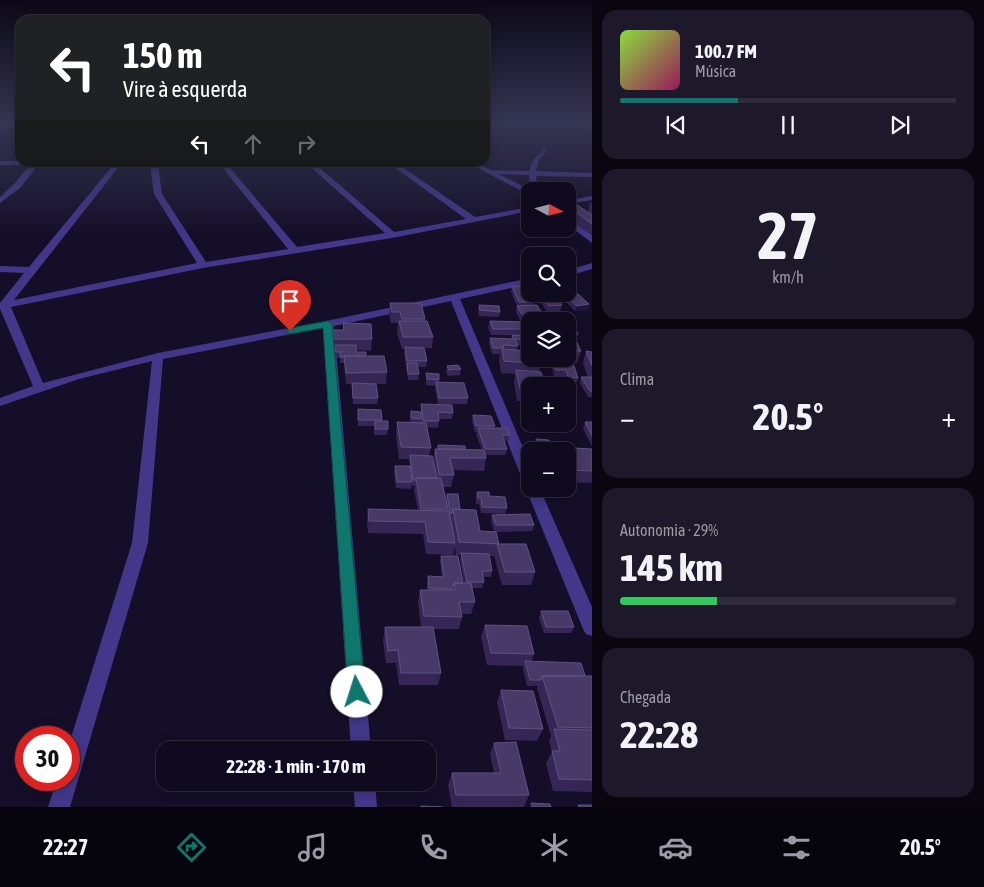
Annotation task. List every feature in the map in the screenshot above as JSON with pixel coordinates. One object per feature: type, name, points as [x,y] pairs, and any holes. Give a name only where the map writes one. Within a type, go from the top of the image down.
[{"type":"street","points":[[532,182],[530,172],[536,160]]},
{"type":"street","points":[[0,163],[15,163]]},
{"type":"street","points":[[0,201],[33,167]]},
{"type":"street","points":[[3,305],[116,167]]},
{"type":"street","points":[[154,167],[158,194],[203,264]]},
{"type":"street","points":[[225,167],[294,250]]},
{"type":"street","points":[[314,167],[392,234]]},
{"type":"street","points":[[397,167],[472,219]]},
{"type":"street","points":[[479,167],[521,188]]},
{"type":"street","points":[[489,172],[592,175]]},
{"type":"street","points":[[576,201],[592,198]]},
{"type":"street","points":[[3,305],[203,264],[392,234],[521,211]]},
{"type":"street","points":[[576,227],[592,240]]},
{"type":"street","points":[[576,271],[592,266]]},
{"type":"street","points":[[0,269],[30,270]]},
{"type":"street","points":[[579,270],[592,276]]},
{"type":"street","points":[[0,402],[39,387],[158,356],[328,324],[521,283]]},
{"type":"street","points":[[454,297],[521,459]]},
{"type":"street","points":[[3,305],[39,387]]},
{"type":"street","points":[[328,324],[360,741]]},
{"type":"street","points":[[80,740],[140,543],[158,356]]},
{"type":"street","points":[[536,497],[592,629]]},
{"type":"street","points":[[59,807],[64,791]]},
{"type":"street","points":[[365,791],[366,807]]},
{"type":"building","points":[[576,204],[592,215],[592,224],[576,212]]},
{"type":"building","points":[[512,286],[521,287],[521,302],[519,302]]},
{"type":"building","points":[[576,294],[589,304],[577,306],[573,302],[576,302]]},
{"type":"building","points":[[546,302],[560,302],[562,305],[549,306]]},
{"type":"building","points":[[390,303],[421,303],[425,319],[402,319],[400,312],[392,312]]},
{"type":"building","points":[[479,305],[499,306],[500,312],[480,310]]},
{"type":"building","points":[[537,305],[541,312],[521,313],[517,306]]},
{"type":"building","points":[[399,321],[427,321],[433,337],[403,337]]},
{"type":"building","points":[[490,321],[521,322],[521,329],[493,329]]},
{"type":"building","points":[[343,323],[371,324],[372,339],[333,339],[333,330],[344,330]]},
{"type":"building","points":[[512,335],[521,336],[521,339],[515,339],[518,346],[503,345],[504,348],[493,348],[490,338],[513,339]]},
{"type":"building","points":[[576,340],[581,351],[576,351]]},
{"type":"building","points":[[335,345],[356,345],[356,352],[366,352],[366,356],[340,357],[341,352],[335,352]]},
{"type":"building","points":[[405,347],[424,348],[427,361],[407,361]]},
{"type":"building","points":[[502,349],[521,350],[521,362],[504,361]]},
{"type":"building","points":[[586,351],[592,352],[592,366]]},
{"type":"building","points":[[344,356],[384,356],[387,372],[346,373]]},
{"type":"building","points":[[407,363],[417,363],[419,374],[408,374]]},
{"type":"building","points":[[458,365],[461,369],[449,370],[447,366]]},
{"type":"building","points":[[555,367],[574,367],[578,378],[568,377],[566,370],[556,370]]},
{"type":"building","points":[[516,370],[541,372],[542,377],[521,377],[520,389]]},
{"type":"building","points":[[426,373],[439,374],[439,380],[427,379]]},
{"type":"building","points":[[581,377],[592,377],[592,391],[590,391]]},
{"type":"building","points":[[436,382],[464,383],[468,398],[439,398]]},
{"type":"building","points":[[352,383],[376,384],[378,398],[353,398]]},
{"type":"building","points":[[421,404],[452,405],[453,413],[438,412],[439,421],[423,421]]},
{"type":"building","points":[[358,409],[381,410],[382,420],[358,420]]},
{"type":"building","points":[[411,411],[421,412],[421,419],[411,418]]},
{"type":"building","points":[[473,415],[491,416],[495,426],[476,426]]},
{"type":"building","points":[[375,421],[388,421],[388,429],[375,429]]},
{"type":"building","points":[[397,422],[426,423],[431,448],[401,447]]},
{"type":"building","points":[[585,422],[592,422],[592,436]]},
{"type":"building","points":[[478,428],[507,428],[510,435],[502,435],[507,449],[485,449]]},
{"type":"building","points":[[536,439],[549,440],[550,442],[537,442]]},
{"type":"building","points":[[438,445],[465,446],[465,449],[438,449]]},
{"type":"building","points":[[576,448],[592,449],[592,471],[576,470]]},
{"type":"building","points":[[435,449],[484,450],[486,458],[450,458],[454,475],[439,475]]},
{"type":"building","points":[[410,455],[432,456],[437,478],[416,478],[416,480],[413,480]]},
{"type":"building","points":[[395,466],[410,466],[412,482],[397,482]]},
{"type":"building","points":[[416,478],[441,478],[448,509],[421,509]]},
{"type":"building","points":[[477,492],[489,492],[489,496],[505,497],[507,508],[482,507],[481,498],[478,498]]},
{"type":"building","points":[[447,494],[458,494],[460,509],[453,509],[452,513],[450,513]]},
{"type":"building","points":[[368,509],[449,511],[455,543],[428,542],[425,522],[369,521]]},
{"type":"building","points":[[453,509],[476,510],[480,531],[496,532],[499,544],[459,542]]},
{"type":"building","points":[[530,514],[534,525],[496,525],[492,515]]},
{"type":"building","points":[[497,544],[526,544],[535,572],[505,572]]},
{"type":"building","points":[[461,553],[489,554],[492,571],[482,571],[484,582],[467,582]]},
{"type":"building","points":[[441,556],[458,556],[463,583],[454,583],[452,589],[429,588],[428,576],[444,577]]},
{"type":"building","points":[[454,583],[471,583],[475,602],[459,602],[462,617],[424,616],[420,590],[455,590]]},
{"type":"building","points":[[541,611],[568,611],[574,627],[546,627]]},
{"type":"building","points":[[485,625],[527,626],[534,654],[491,653]]},
{"type":"building","points":[[385,627],[433,627],[441,673],[401,673],[398,650],[388,651]]},
{"type":"building","points":[[525,661],[581,663],[585,676],[542,676],[541,680],[530,680]]},
{"type":"building","points":[[542,676],[592,676],[592,728],[558,727]]},
{"type":"building","points":[[501,690],[533,691],[543,729],[509,728]]},
{"type":"building","points":[[554,729],[592,730],[592,780],[559,779],[552,751],[560,751]]},
{"type":"building","points":[[516,742],[529,795],[456,795],[452,773],[501,773],[494,743]]},
{"type":"building","points":[[531,803],[550,804],[551,807],[532,807]]},
{"type":"building","points":[[578,805],[592,805],[592,807],[579,807]]},
{"type":"route","points":[[290,331],[328,324],[357,692]]}]
